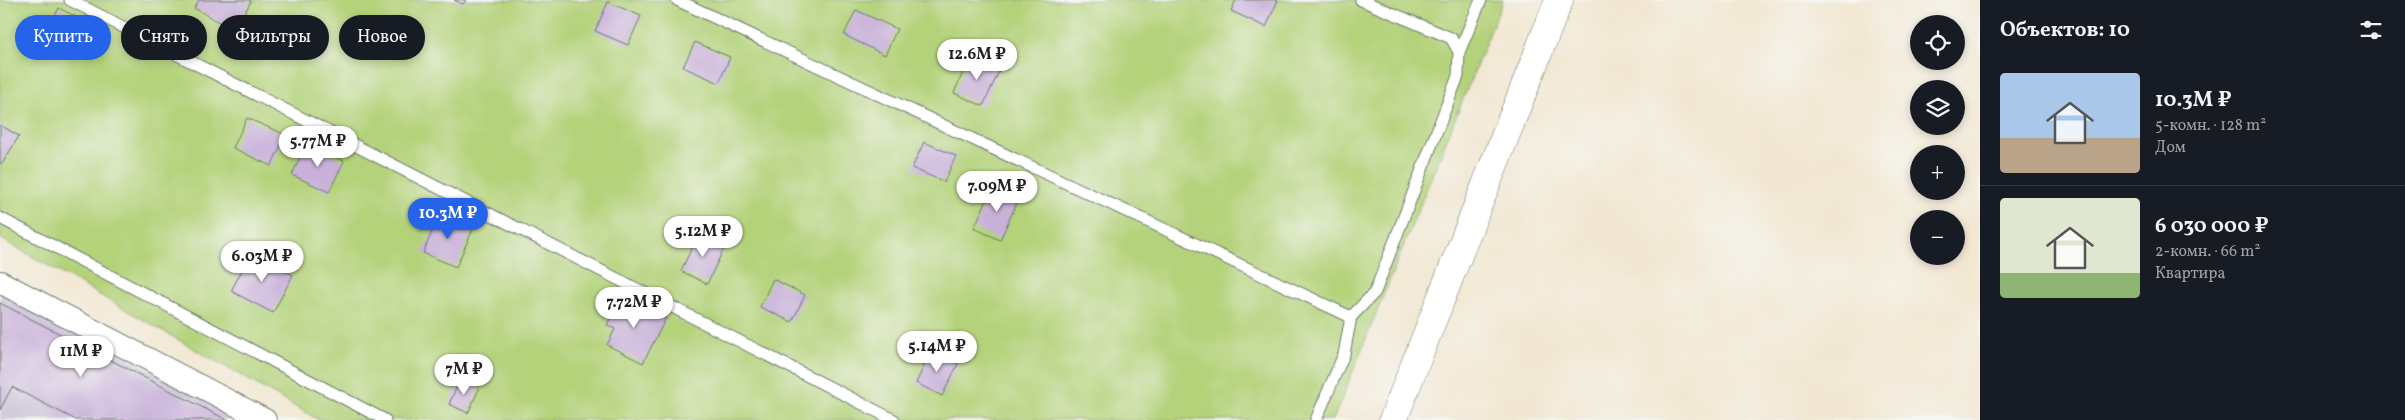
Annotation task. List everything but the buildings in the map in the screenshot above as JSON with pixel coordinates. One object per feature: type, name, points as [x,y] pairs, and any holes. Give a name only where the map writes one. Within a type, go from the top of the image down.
[{"type":"main road","points":[[1393,420],[1559,0]]},
{"type":"street","points":[[0,282],[265,420]]},
{"type":"lane","points":[[70,0],[894,420]]},
{"type":"lane","points":[[677,0],[1351,317]]},
{"type":"lane","points":[[1361,0],[1451,38],[1459,52]]},
{"type":"lane","points":[[1316,420],[1344,354],[1351,317],[1375,292],[1458,76],[1459,52],[1481,0]]},
{"type":"lane","points":[[0,218],[385,420]]},
{"type":"shaded area","points":[[0,292],[248,420],[0,420]]},
{"type":"green space","points":[[0,0],[1503,0],[1333,420],[319,420],[0,238]]}]
